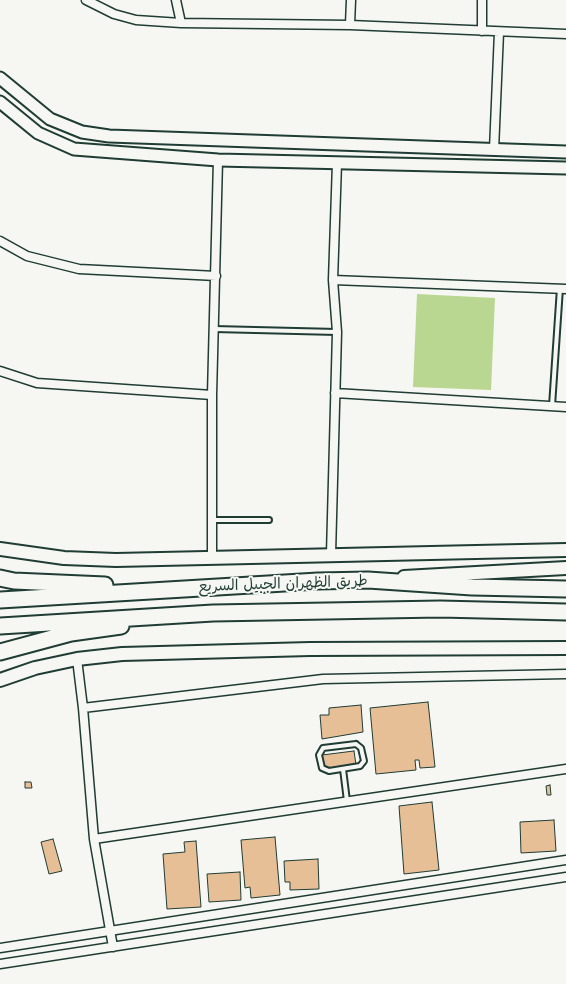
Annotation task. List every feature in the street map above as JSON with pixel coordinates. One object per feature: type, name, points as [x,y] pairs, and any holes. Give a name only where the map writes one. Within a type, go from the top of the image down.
[{"type":"highway","points":[[0,578],[63,584],[197,588]]},
{"type":"highway","name":"طريق الظهران الجبيل السريع","points":[[0,600],[368,580],[472,587],[566,589]]},
{"type":"highway","name":"طريق الظهران الجبيل السريع","points":[[0,626],[213,613],[440,609],[566,612]]},
{"type":"highway","points":[[0,652],[71,633],[213,613]]},
{"type":"main road","points":[[0,549],[64,558],[116,560],[212,556],[566,550]]},
{"type":"main road","points":[[368,580],[482,571],[566,568]]},
{"type":"main road","points":[[0,680],[35,668],[77,659],[122,654],[291,649],[566,648]]},
{"type":"street","points":[[86,0],[114,14],[136,20],[181,23],[350,25],[566,34]]},
{"type":"street","points":[[176,0],[181,23]]},
{"type":"street","points":[[350,25],[351,0]]},
{"type":"street","points":[[482,0],[482,31]]},
{"type":"street","points":[[457,166],[465,162],[487,161],[493,156],[499,32]]},
{"type":"street","points":[[0,78],[50,119],[82,132],[171,139],[566,152]]},
{"type":"street","points":[[0,102],[38,133],[74,149],[218,160],[566,168]]},
{"type":"street","points":[[331,554],[337,332],[333,280],[337,163],[340,156],[346,153],[394,154],[411,147]]},
{"type":"street","points":[[212,556],[212,394],[218,160]]},
{"type":"street","points":[[0,241],[27,256],[79,269],[216,276]]},
{"type":"street","points":[[333,280],[563,288]]},
{"type":"street","points":[[0,371],[37,383],[212,394]]},
{"type":"street","points":[[335,392],[566,407]]},
{"type":"street","points":[[77,659],[84,708],[94,839],[113,947]]},
{"type":"street","points":[[84,708],[323,679],[566,674]]},
{"type":"street","points":[[94,839],[566,769]]},
{"type":"street","points":[[0,948],[566,860]]},
{"type":"street","points":[[0,964],[566,877]]},
{"type":"lane","points":[[552,407],[563,288]]},
{"type":"lane","points":[[214,329],[337,332]]},
{"type":"lane","points":[[212,520],[269,520]]},
{"type":"lane","points":[[359,745],[362,764],[343,769],[329,771],[322,768],[320,751],[323,748],[359,745]]},
{"type":"lane","points":[[343,769],[348,802]]},
{"type":"green space","points":[[417,294],[495,298],[491,390],[413,387]]},
{"type":"building","points":[[428,702],[435,767],[420,768],[419,760],[415,760],[416,770],[376,774],[370,708]]},
{"type":"building","points":[[361,705],[363,732],[322,739],[320,715],[329,715],[329,708]]},
{"type":"building","points":[[354,751],[356,765],[324,769],[322,755]]},
{"type":"building","points":[[25,782],[31,782],[32,788],[25,788]]},
{"type":"building","points":[[550,785],[551,795],[547,795],[546,786]]},
{"type":"building","points":[[432,802],[439,870],[404,874],[399,806]]},
{"type":"building","points":[[554,820],[556,851],[521,853],[520,822]]},
{"type":"building","points":[[275,837],[280,895],[251,898],[250,887],[245,888],[241,840]]},
{"type":"building","points":[[53,839],[62,871],[49,874],[41,842]]},
{"type":"building","points":[[196,841],[201,907],[167,909],[163,854],[185,852],[184,842]]},
{"type":"building","points":[[318,859],[319,889],[290,890],[290,882],[285,882],[284,861]]},
{"type":"building","points":[[240,872],[241,900],[209,902],[207,874]]}]
